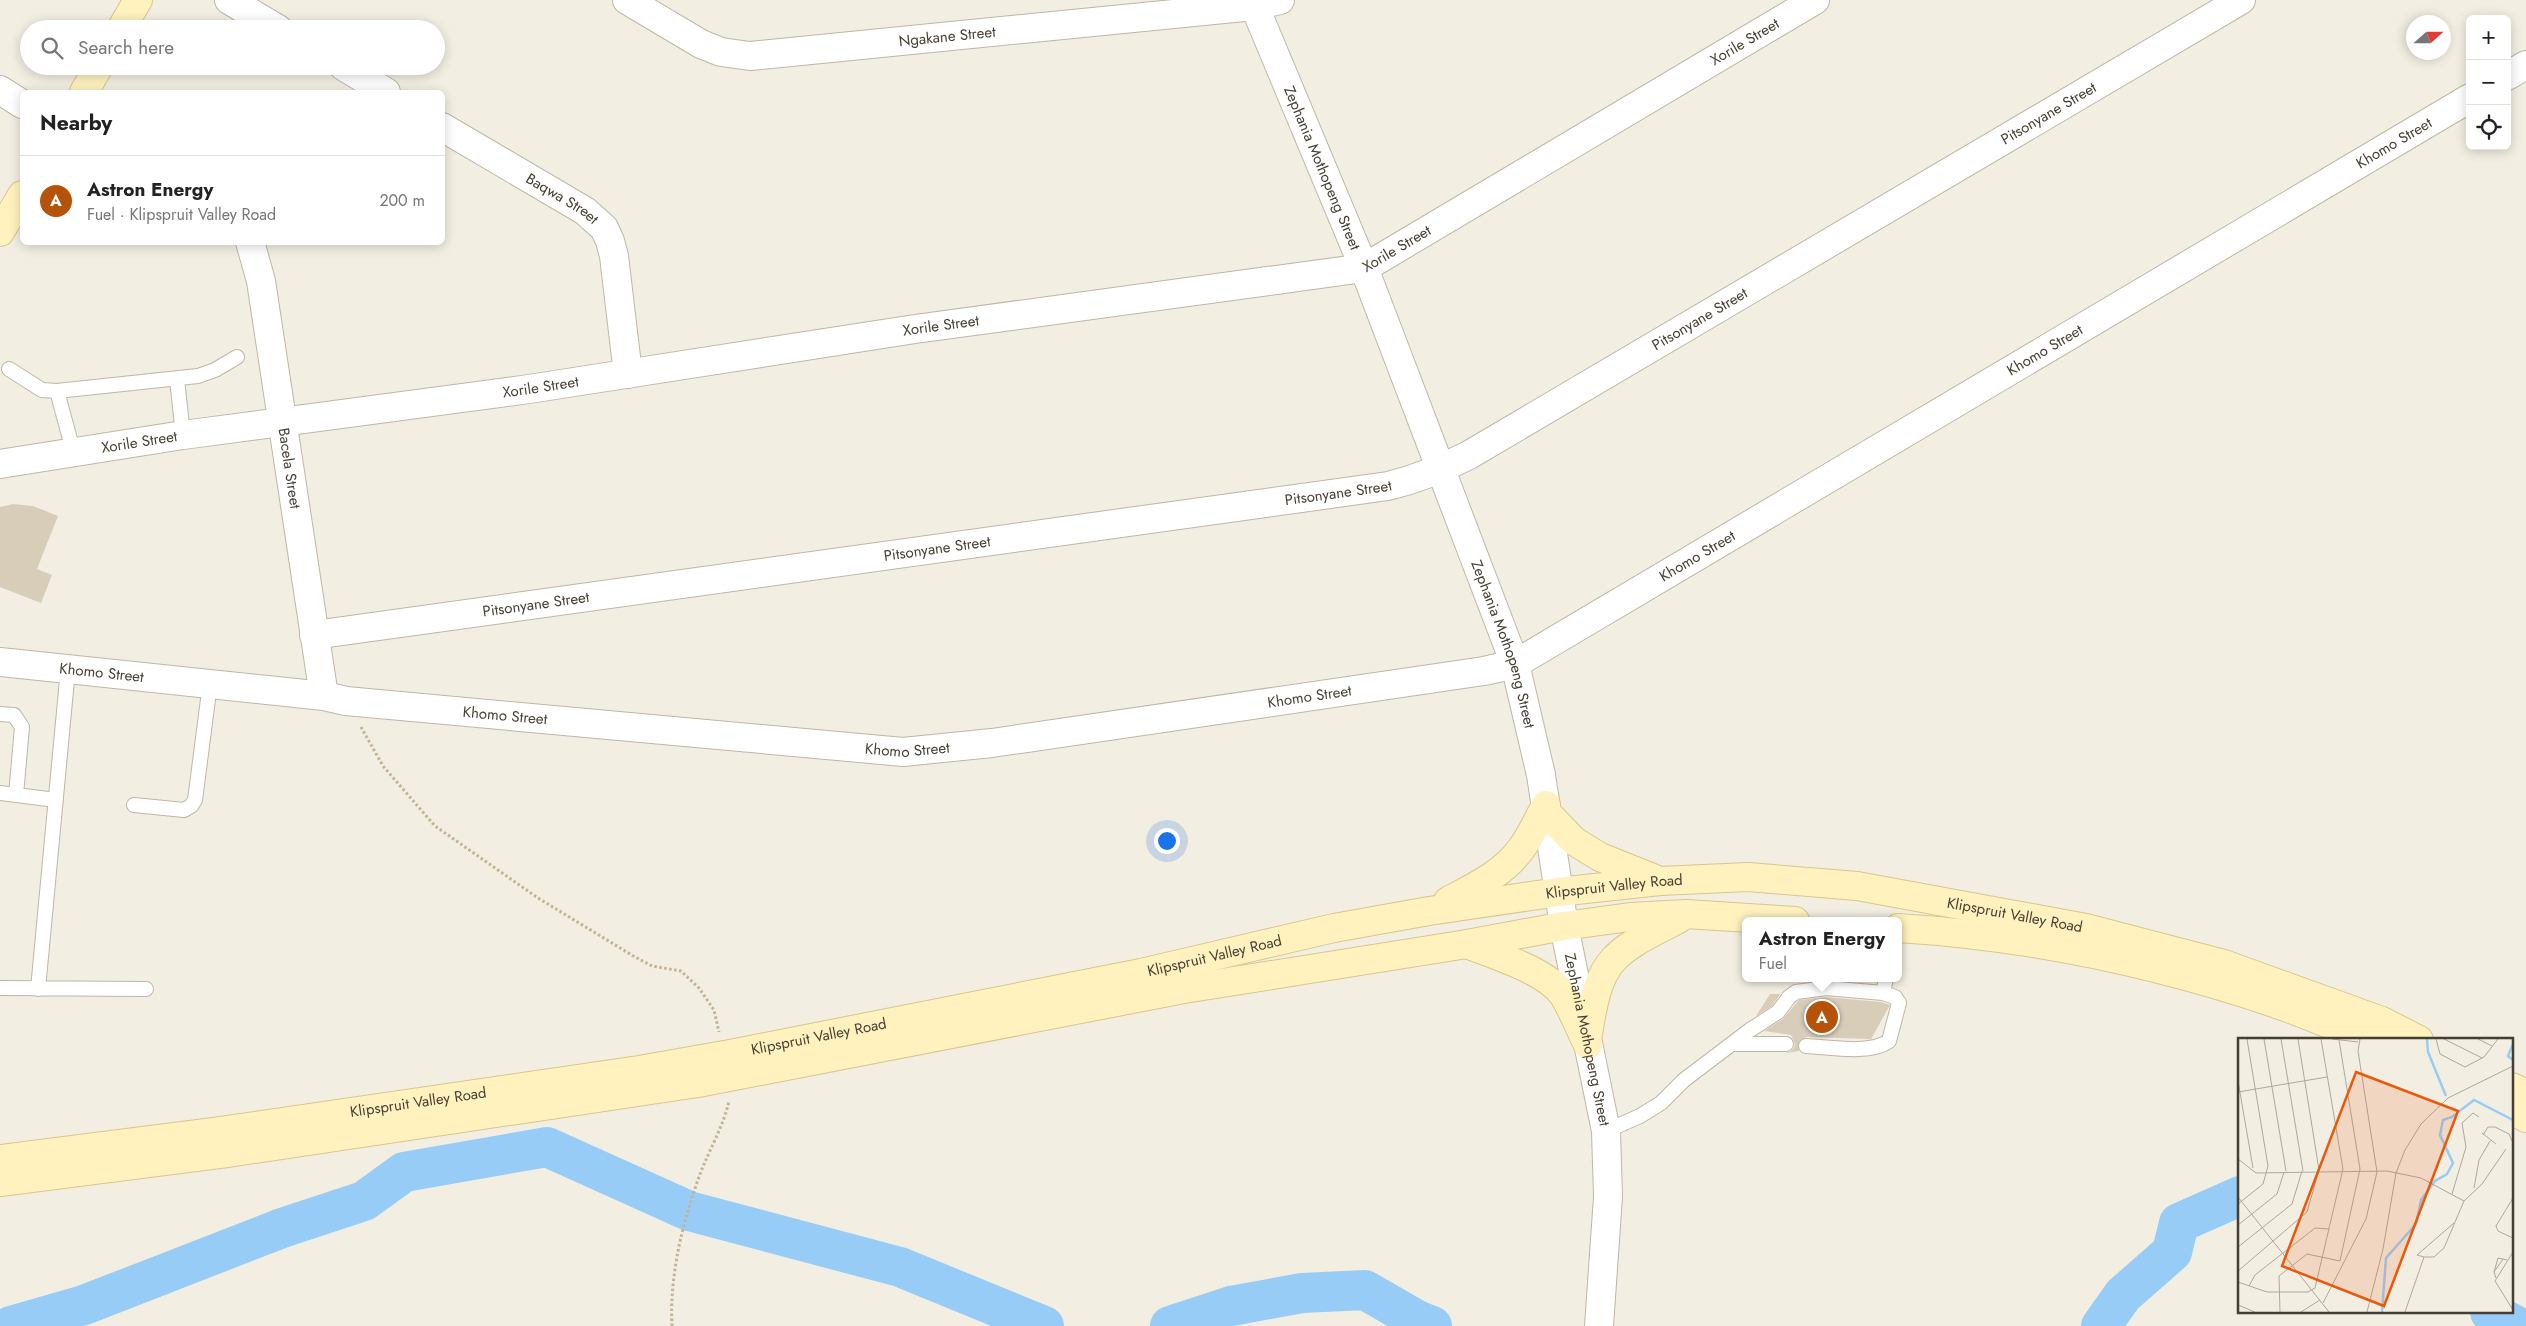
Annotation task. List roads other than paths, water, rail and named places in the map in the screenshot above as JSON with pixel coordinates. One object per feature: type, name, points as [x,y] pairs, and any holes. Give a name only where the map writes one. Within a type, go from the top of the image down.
[{"type":"main road","points":[[126,20],[138,0]]},
{"type":"main road","points":[[85,90],[94,75]]},
{"type":"main road","points":[[1,230],[20,198]]},
{"type":"main road","points":[[1429,911],[1491,878],[1508,864],[1521,849],[1546,809],[1574,841],[1600,857],[1660,881]]},
{"type":"main road","name":"Klipspruit Valley Road","points":[[0,1159],[214,1132],[639,1070],[730,1054],[1141,973],[1334,928],[1429,911],[1558,892],[1660,881],[1748,877],[1857,886],[2086,928],[2224,964],[2382,1021],[2415,1038]]},
{"type":"main road","points":[[1587,1042],[1598,987],[1614,959],[1636,943],[1686,914]]},
{"type":"main road","name":"Klipspruit Valley Road","points":[[0,1182],[227,1154],[698,1083],[1184,989],[1467,944],[1564,926],[1630,917],[1686,914],[1742,918]]},
{"type":"main road","name":"Klipspruit Valley Road","points":[[1902,928],[1988,936],[2084,952],[2181,976],[2274,1003],[2365,1038]]},
{"type":"main road","points":[[1467,944],[1504,958],[1550,983],[1563,995],[1587,1042]]},
{"type":"main road","points":[[2514,1088],[2526,1094]]},
{"type":"main road","points":[[2514,1111],[2526,1118]]},
{"type":"street","points":[[229,0],[263,20]]},
{"type":"street","name":"Ngakane Street","points":[[627,0],[701,44],[721,52],[750,56],[1280,0]]},
{"type":"street","name":"Xorile Street","points":[[0,464],[282,422],[529,390],[915,329],[1364,268],[1815,0]]},
{"type":"street","name":"Pitsonyane Street","points":[[314,635],[1388,486],[1441,470],[1854,230],[2241,0]]},
{"type":"street","name":"Zephania Mothopeng Street","points":[[1253,3],[1364,268],[1515,664],[1528,715],[1546,809],[1564,926],[1606,1131],[1608,1197],[1600,1317]]},
{"type":"street","points":[[2511,74],[2526,65]]},
{"type":"street","points":[[358,75],[383,90]]},
{"type":"street","points":[[0,90],[20,103]]},
{"type":"street","name":"Khomo Street","points":[[0,662],[335,699],[903,752],[1002,741],[1484,671],[1515,664],[2466,100]]},
{"type":"street","name":"Baqwa Street","points":[[445,129],[585,211],[604,228],[614,256],[628,374]]},
{"type":"street","name":"Bacela Street","points":[[251,245],[262,281],[314,635],[335,699]]},
{"type":"lane","points":[[9,369],[42,390],[57,391],[198,376],[215,370],[237,357]]},
{"type":"lane","points":[[178,379],[183,436]]},
{"type":"lane","points":[[57,391],[74,454]]},
{"type":"lane","points":[[38,989],[68,669]]},
{"type":"lane","points":[[134,805],[184,810],[191,806],[195,800],[210,684]]},
{"type":"lane","points":[[0,714],[14,715],[22,727],[16,795]]},
{"type":"lane","points":[[0,793],[56,800]]},
{"type":"lane","points":[[1883,993],[1885,982]]},
{"type":"lane","points":[[0,988],[146,989]]},
{"type":"lane","points":[[1606,1131],[1640,1116],[1661,1103],[1684,1080],[1778,1012],[1789,997],[1796,992],[1826,988],[1883,993],[1894,996],[1900,1003],[1889,1041],[1885,1044],[1871,1048],[1806,1046]]},
{"type":"lane","points":[[1732,1044],[1786,1044]]},
{"type":"waterway","points":[[11,1326],[84,1305],[282,1228],[364,1201],[404,1172],[547,1147],[689,1211],[900,1267],[1044,1326]]},
{"type":"waterway","points":[[2101,1326],[2123,1295],[2172,1252],[2179,1223],[2238,1197]]},
{"type":"waterway","points":[[1170,1326],[1231,1306],[1302,1293],[1365,1290],[1417,1320],[1432,1326]]},
{"type":"waterway","points":[[2494,1314],[2517,1326]]},
{"type":"place","name":"Astron Energy","points":[[1822,1017]]}]
